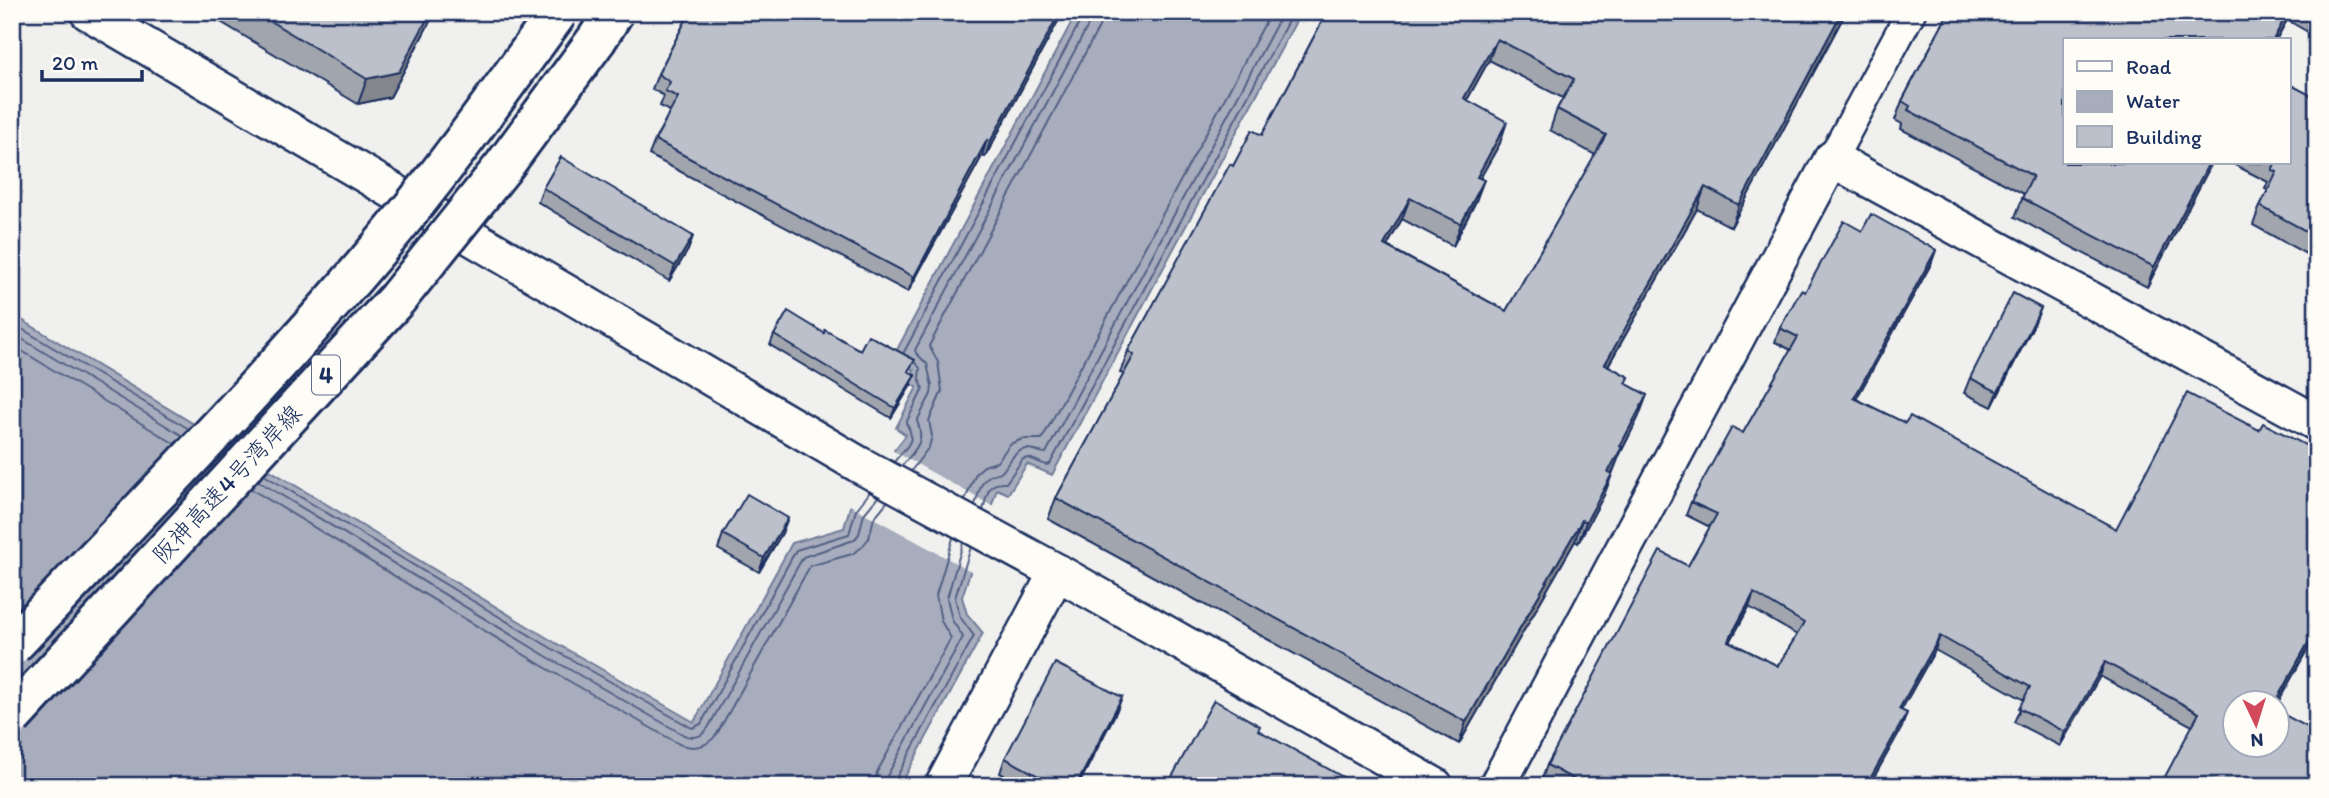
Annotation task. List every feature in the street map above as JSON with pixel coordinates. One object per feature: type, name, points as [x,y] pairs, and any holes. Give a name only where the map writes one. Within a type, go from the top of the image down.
[{"type":"highway","name":"阪神高速4号湾岸線","points":[[12,646],[271,371],[361,269],[469,134],[558,12]]},
{"type":"highway","name":"阪神高速4号湾岸線","points":[[12,717],[397,299],[503,167],[614,12]]},
{"type":"street","points":[[88,12],[858,464],[1057,572],[1435,786]]},
{"type":"street","points":[[1497,786],[1911,12]]},
{"type":"street","points":[[1832,159],[2317,423]]},
{"type":"street","points":[[943,786],[1057,572]]},
{"type":"water","points":[[1077,12],[1301,12],[1052,475],[1027,464],[1008,494],[997,489],[962,597],[967,614],[983,633],[900,786],[12,786],[12,314],[554,642],[694,722],[792,543],[844,528],[850,507],[906,435],[896,428],[917,387],[908,382],[914,370],[892,359]]},
{"type":"pier","points":[[890,449],[994,507],[974,573],[848,504]]},
{"type":"building","points":[[255,12],[431,12],[399,72],[367,79]]},
{"type":"building","points":[[690,12],[1060,12],[990,142],[987,140],[914,277],[655,140],[678,97],[665,91],[670,82],[658,74]]},
{"type":"building","points":[[1327,12],[1842,12],[1739,205],[1705,187],[1605,364],[1629,377],[1625,383],[1647,395],[1608,472],[1612,474],[1586,522],[1582,520],[1466,722],[1056,498],[1134,355],[1128,351],[1230,164],[1233,166],[1252,130],[1262,135]],"holes":[[[1497,39],[1574,79],[1557,109],[1606,135],[1506,311],[1384,245],[1410,198],[1461,224],[1484,180],[1477,177],[1507,122],[1464,98]]]},
{"type":"building","points":[[1949,12],[2288,12],[2274,38],[2063,38],[2063,164],[2208,164],[2154,267],[2022,198],[2033,176],[1908,110],[1910,106],[1902,101]]},
{"type":"building","points":[[2290,85],[2312,96],[2317,87],[2317,237],[2260,206],[2277,172],[2272,170],[2275,164],[2290,164]]},
{"type":"building","points":[[561,157],[693,236],[675,266],[543,188]]},
{"type":"building","points":[[1871,214],[1936,250],[1854,398],[1905,423],[1910,416],[2116,529],[2187,393],[2259,430],[2263,423],[2317,451],[2317,627],[2282,690],[2220,690],[2220,760],[2290,760],[2290,718],[2317,732],[2317,786],[2160,786],[2199,713],[2105,662],[2065,732],[2019,708],[2030,687],[1940,636],[1899,709],[1907,713],[1866,786],[1586,786],[1547,765],[1660,551],[1688,566],[1717,514],[1691,502],[1732,427],[1743,433],[1798,337],[1780,328],[1801,290],[1805,292],[1844,221],[1862,231]],"holes":[[[1754,593],[1804,623],[1778,666],[1728,641]]]},
{"type":"building","points":[[2013,293],[2041,308],[1998,392],[1970,378]]},
{"type":"building","points":[[788,311],[824,333],[825,330],[860,350],[868,335],[915,360],[908,371],[915,375],[895,408],[774,335]]},
{"type":"building","points":[[747,494],[788,518],[764,558],[723,534]]},
{"type":"building","points":[[1055,663],[1122,697],[1076,786],[1057,786],[1005,758]]},
{"type":"building","points":[[1214,700],[1260,726],[1258,730],[1359,786],[1167,786]]}]
